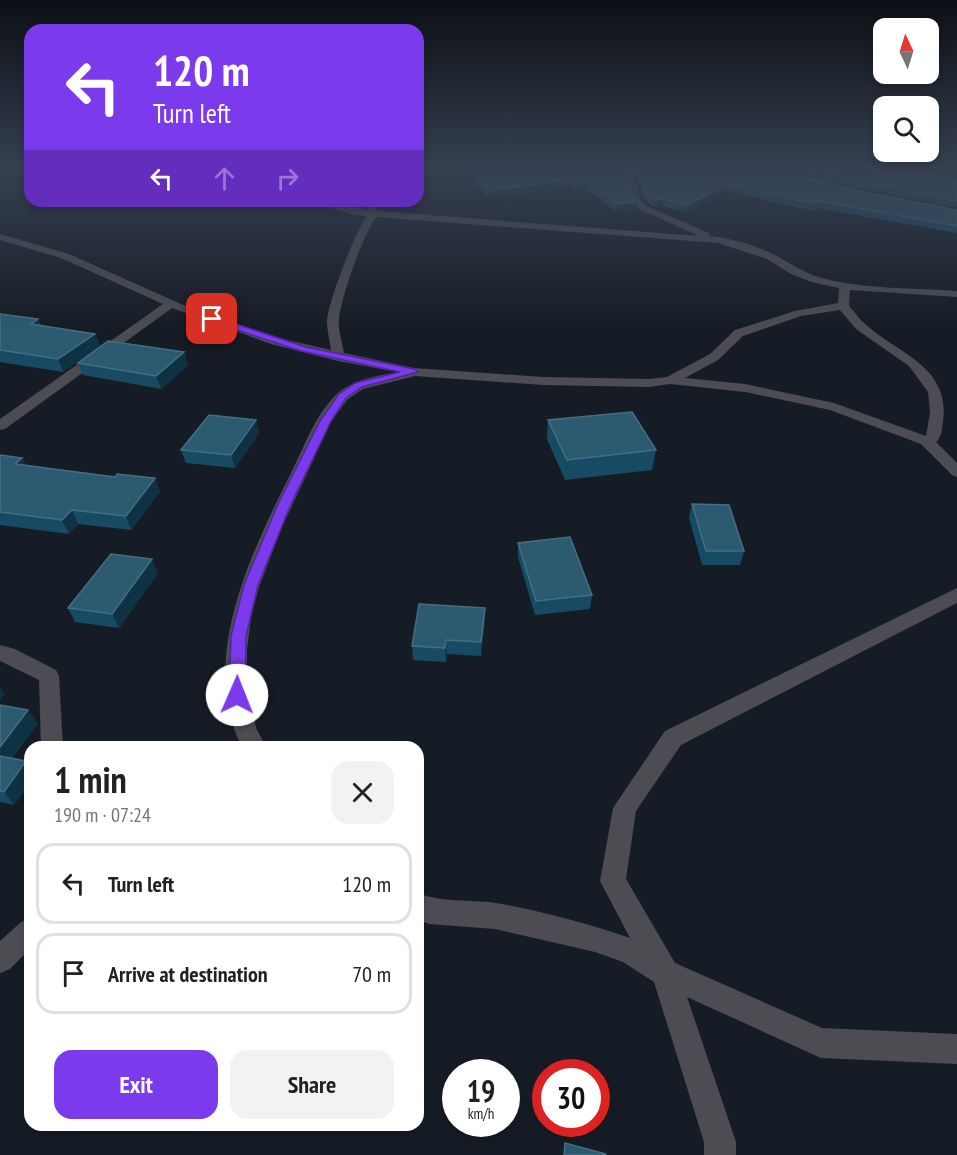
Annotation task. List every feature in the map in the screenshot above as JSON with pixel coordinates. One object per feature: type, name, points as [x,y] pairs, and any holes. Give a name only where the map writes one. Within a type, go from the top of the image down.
[{"type":"street","points":[[338,357],[333,320],[346,274],[368,221]]},
{"type":"street","points":[[465,221],[718,240]]},
{"type":"street","points":[[674,221],[718,240],[771,257],[795,272],[816,280],[845,286],[957,294]]},
{"type":"street","points":[[0,237],[65,256],[171,303],[275,341],[338,357],[414,372],[543,381],[649,382],[670,380],[745,388],[834,407],[926,441],[957,472]]},
{"type":"street","points":[[845,286],[843,306],[860,326],[914,363],[934,392],[936,421],[933,438],[926,441]]},
{"type":"street","points":[[0,426],[171,303]]},
{"type":"street","points":[[670,380],[714,357],[739,333],[799,313],[843,306]]},
{"type":"street","points":[[248,741],[237,695],[238,636],[251,585],[285,504],[325,421],[342,396],[358,385],[414,372]]},
{"type":"street","points":[[720,1155],[720,1142],[664,973],[613,881],[625,808],[673,738],[957,595]]},
{"type":"street","points":[[0,652],[49,676],[52,741]]},
{"type":"street","points":[[424,908],[495,916],[594,939],[630,951],[664,973],[821,1043],[957,1049]]},
{"type":"street","points":[[0,959],[24,937]]},
{"type":"building","points":[[929,221],[957,221],[957,226]]},
{"type":"building","points":[[0,314],[38,319],[31,324],[95,334],[58,359],[0,350]]},
{"type":"building","points":[[108,341],[184,352],[156,376],[78,363]]},
{"type":"building","points":[[632,412],[656,450],[567,460],[548,420]]},
{"type":"building","points":[[209,415],[256,420],[231,455],[181,450]]},
{"type":"building","points":[[0,455],[22,458],[15,464],[115,477],[117,474],[155,478],[126,516],[72,510],[62,520],[0,512]]},
{"type":"building","points":[[692,504],[729,505],[744,551],[706,551]]},
{"type":"building","points":[[570,537],[592,595],[536,601],[518,543]]},
{"type":"building","points":[[111,554],[152,559],[112,614],[68,608]]},
{"type":"building","points":[[419,604],[485,608],[481,642],[446,640],[445,648],[412,646]]},
{"type":"building","points":[[0,705],[28,710],[0,747]]},
{"type":"building","points":[[0,756],[24,761],[4,792],[0,791]]},
{"type":"building","points":[[565,1143],[606,1154],[606,1155],[564,1155]]},
{"type":"route","points":[[212,319],[304,349],[414,372],[358,385],[342,396],[325,421],[285,504],[251,585],[238,636],[237,695]]}]
